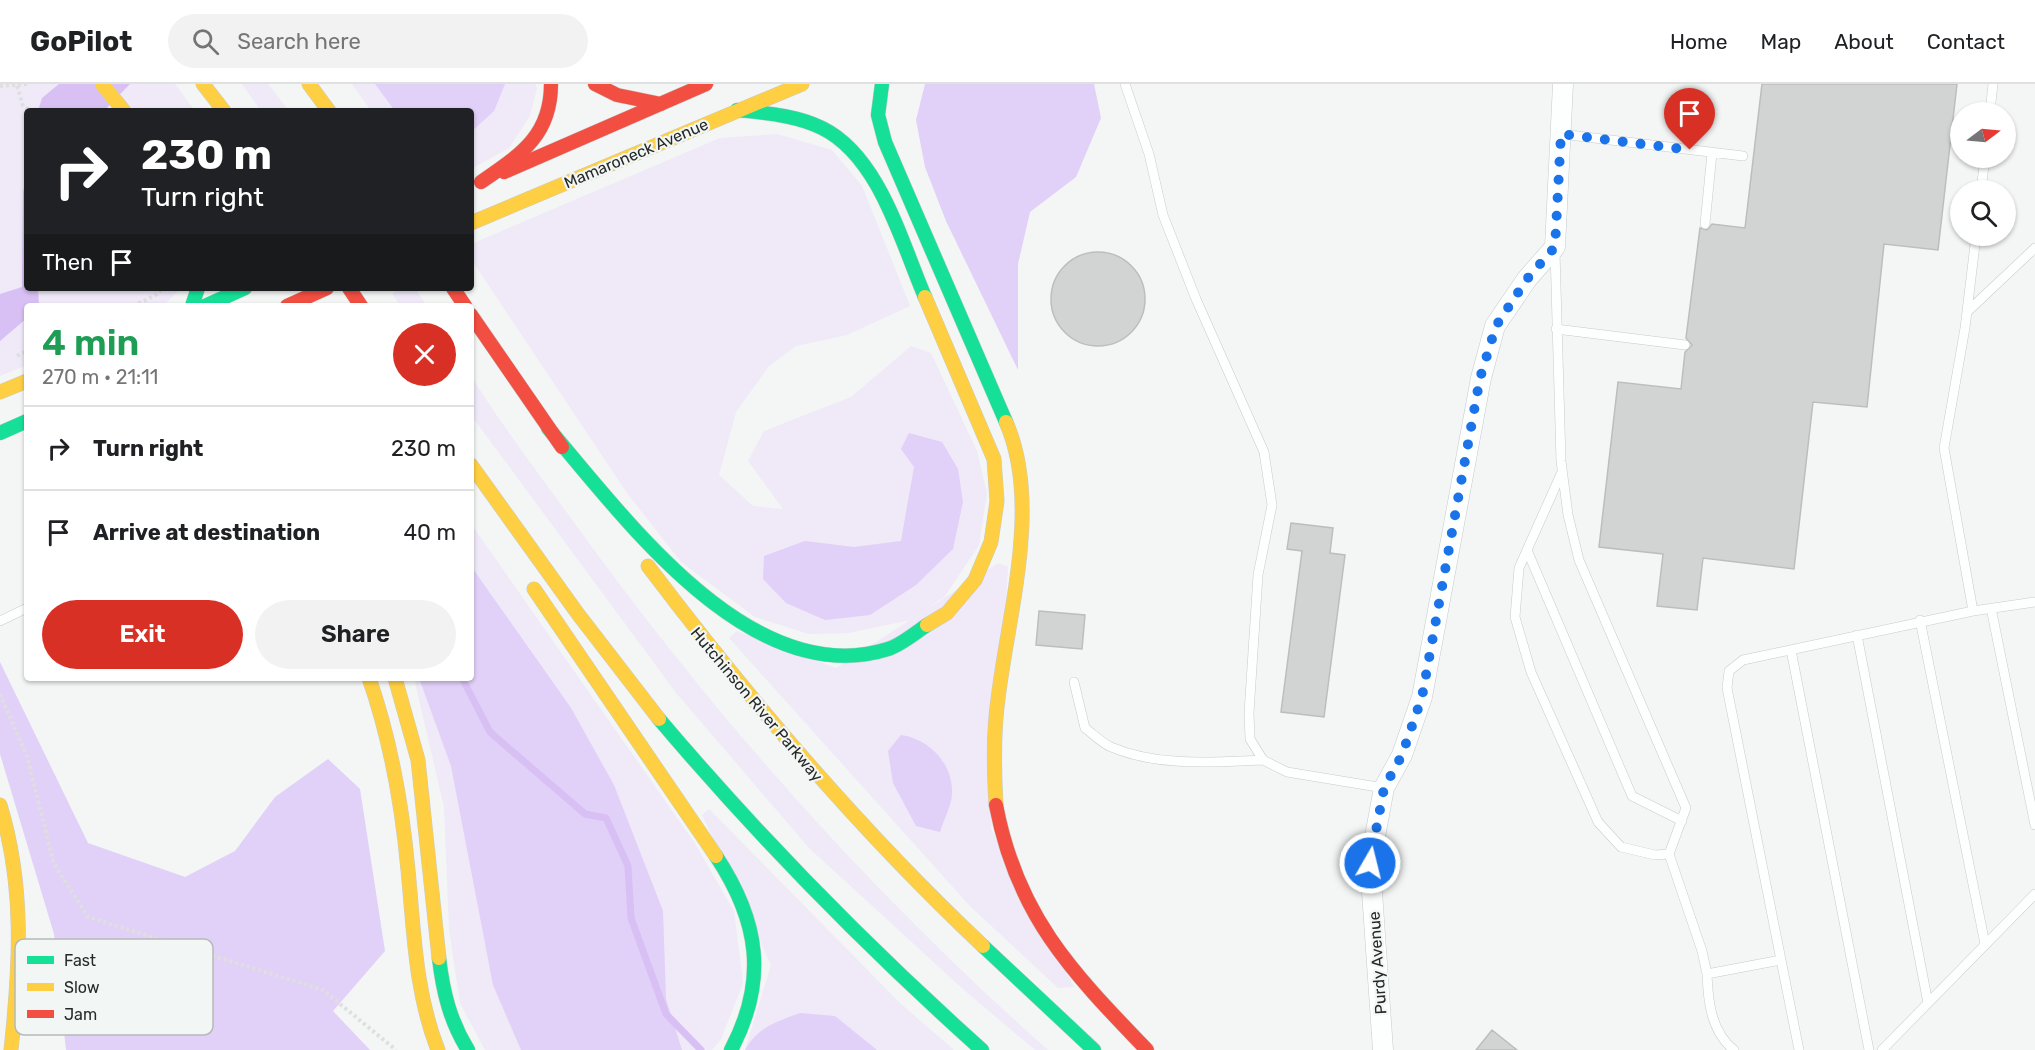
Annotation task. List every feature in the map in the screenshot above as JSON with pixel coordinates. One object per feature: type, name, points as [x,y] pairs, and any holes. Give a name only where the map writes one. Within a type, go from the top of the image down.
[{"type":"main road","points":[[102,84],[122,108]]},
{"type":"main road","points":[[203,84],[222,108]]},
{"type":"main road","points":[[309,84],[327,108]]},
{"type":"main road","points":[[324,84],[338,108]]},
{"type":"main road","points":[[476,184],[519,154],[536,139],[549,112],[551,84]]},
{"type":"main road","points":[[595,84],[617,95],[661,104]]},
{"type":"main road","points":[[476,184],[706,84]]},
{"type":"main road","name":"Mamaroneck Avenue","points":[[474,222],[802,84]]},
{"type":"main road","points":[[882,84],[878,115],[887,149],[1008,426],[1019,461],[1023,517],[993,758],[995,803],[1004,846],[1027,906],[1052,944],[1147,1050]]},
{"type":"main road","points":[[548,428],[688,584],[736,622],[795,649],[815,654],[852,655],[886,648],[921,632],[939,620],[974,582],[989,549],[994,530],[998,493],[994,459],[874,180],[854,149],[821,127],[798,118],[736,110]]},
{"type":"main road","points":[[212,303],[238,291]]},
{"type":"main road","points":[[294,303],[320,291]]},
{"type":"main road","name":"Hutchinson River Parkway","points":[[474,319],[548,428],[701,638],[792,748],[936,903],[996,962],[1094,1050]]},
{"type":"main road","points":[[0,392],[24,382]]},
{"type":"main road","points":[[0,433],[24,422]]},
{"type":"main road","points":[[474,469],[614,662],[719,787],[826,903],[982,1050]]},
{"type":"main road","points":[[474,487],[488,513]]},
{"type":"main road","points":[[528,581],[736,888],[748,918],[756,956],[755,983],[744,1024],[731,1050]]},
{"type":"main road","points":[[370,681],[383,718],[396,771],[404,823],[420,993],[438,1050]]},
{"type":"main road","points":[[396,681],[415,742],[425,794],[446,1003],[456,1030],[468,1050]]},
{"type":"main road","points":[[0,806],[12,838],[20,898],[20,939]]},
{"type":"main road","points":[[11,1050],[15,1013]]},
{"type":"street","points":[[1555,247],[1563,84]]},
{"type":"street","name":"Purdy Avenue","points":[[1383,1050],[1370,863],[1384,788],[1402,755],[1422,697],[1480,378],[1496,326],[1527,279],[1555,247]]},
{"type":"lane","points":[[1125,84],[1149,154],[1163,215],[1196,299],[1264,452],[1272,505],[1258,575],[1249,713],[1250,739],[1263,760]]},
{"type":"lane","points":[[1990,102],[1993,84]]},
{"type":"lane","points":[[1561,134],[1743,156]]},
{"type":"lane","points":[[1706,224],[1712,153]]},
{"type":"lane","points":[[1973,611],[1944,448],[1967,312],[1975,246]]},
{"type":"lane","points":[[1555,247],[1556,329],[1563,472],[1568,515],[1579,560],[1686,808],[1669,854],[1702,951],[1707,974],[1707,996],[1714,1023],[1734,1050]]},
{"type":"lane","points":[[1967,312],[2035,248]]},
{"type":"lane","points":[[1556,329],[1686,345]]},
{"type":"lane","points":[[1563,472],[1519,568],[1515,617],[1531,672],[1598,822],[1621,847],[1655,855],[1669,854]]},
{"type":"lane","points":[[1527,550],[1632,796],[1682,820]]},
{"type":"lane","points":[[1799,1050],[1727,688],[1729,671],[1743,660],[1920,620],[2035,602]]},
{"type":"lane","points":[[1991,608],[2035,825]]},
{"type":"lane","points":[[0,621],[24,609]]},
{"type":"lane","points":[[1920,620],[1986,944]]},
{"type":"lane","points":[[1857,635],[1928,1003]]},
{"type":"lane","points":[[1791,650],[1869,1050]]},
{"type":"lane","points":[[1074,682],[1085,728],[1110,747],[1148,758],[1205,762],[1263,760],[1287,772],[1384,788]]},
{"type":"lane","points":[[1882,1050],[2035,894]]},
{"type":"lane","points":[[1707,974],[1780,960]]},
{"type":"path","points":[[0,86],[16,87],[28,84]]},
{"type":"path","points":[[16,87],[23,106],[26,108]]},
{"type":"path","points":[[139,303],[159,291]]},
{"type":"path","points":[[0,694],[27,756],[54,864],[88,917],[159,939]]},
{"type":"path","points":[[213,956],[323,990],[396,1050]]},
{"type":"shaded area","points":[[0,84],[66,84],[89,108],[24,108],[24,291],[178,291],[166,303],[24,303],[24,366],[0,376]]},
{"type":"shaded area","points":[[59,84],[130,84],[107,108],[39,108],[42,98]]},
{"type":"shaded area","points":[[130,84],[175,84],[193,108],[133,108],[119,96]]},
{"type":"shaded area","points":[[242,84],[268,84],[287,108],[259,108]]},
{"type":"shaded area","points":[[352,84],[535,84],[537,88],[530,116],[509,148],[474,167],[474,108],[369,108]]},
{"type":"shaded area","points":[[375,84],[505,84],[494,111],[474,129],[474,108],[393,108]]},
{"type":"shaded area","points":[[925,84],[1094,84],[1101,118],[1076,177],[1030,212],[1018,264],[1018,370],[946,221],[925,167],[916,120]]},
{"type":"shaded area","points":[[777,134],[832,150],[862,186],[910,306],[847,335],[796,346],[769,366],[736,412],[719,475],[753,506],[783,509],[748,461],[764,431],[851,397],[911,346],[931,353],[977,451],[987,493],[979,545],[945,596],[911,620],[848,633],[809,634],[755,617],[681,562],[627,493],[474,264],[474,243],[720,138]]},
{"type":"shaded area","points":[[24,187],[24,291],[38,291],[39,303],[24,303],[24,321],[0,341],[0,294],[22,287]]},
{"type":"shaded area","points":[[417,291],[425,303],[398,303],[392,293]]},
{"type":"shaded area","points":[[474,380],[523,453],[631,599],[741,736],[858,866],[919,929],[1048,1050],[1035,1050],[964,990],[809,848],[677,694],[474,419]]},
{"type":"shaded area","points":[[909,433],[942,442],[958,469],[963,502],[953,549],[916,585],[870,615],[825,620],[786,603],[763,579],[764,556],[805,541],[854,547],[901,541],[914,467],[901,449]]},
{"type":"shaded area","points":[[474,528],[694,842],[734,911],[743,983],[721,1039],[712,1050],[485,1050],[460,1003],[449,929],[444,807],[415,681],[474,681]]},
{"type":"shaded area","points":[[998,563],[1008,567],[991,829],[1074,987],[1058,988],[969,905],[729,638],[737,631],[836,668]]},
{"type":"shaded area","points":[[474,570],[571,708],[614,785],[663,911],[666,999],[682,1050],[521,1050],[493,985],[451,766],[420,681],[474,681]]},
{"type":"shaded area","points":[[0,662],[88,843],[185,877],[235,851],[275,797],[328,759],[360,789],[385,951],[333,1011],[370,1050],[66,1050],[64,1035],[213,1035],[213,939],[55,939],[0,754]]},
{"type":"shaded area","points":[[901,735],[912,737],[930,748],[938,755],[949,774],[952,795],[940,832],[916,826],[893,783],[888,751]]},
{"type":"shaded area","points":[[709,809],[900,1003],[954,1050],[745,1050],[771,965],[702,815]]},
{"type":"shaded area","points":[[800,1013],[835,1016],[877,1050],[745,1050],[762,1031]]},
{"type":"building","points":[[1762,84],[1957,84],[1955,102],[1950,102],[1950,145],[1938,250],[1884,244],[1867,407],[1813,402],[1794,569],[1703,558],[1697,610],[1657,606],[1663,554],[1599,547],[1618,382],[1681,389],[1685,352],[1692,345],[1686,338],[1700,228],[1707,230],[1712,224],[1745,228]]},
{"type":"building","points":[[1098,252],[1116,255],[1131,266],[1142,281],[1145,299],[1142,317],[1131,332],[1116,343],[1098,346],[1080,343],[1065,332],[1054,317],[1051,299],[1054,281],[1065,266],[1080,255]]},
{"type":"building","points":[[1291,523],[1333,528],[1330,553],[1345,555],[1324,717],[1281,712],[1302,551],[1287,549]]},
{"type":"building","points":[[1039,611],[1085,615],[1082,649],[1036,645]]},
{"type":"building","points":[[1492,1030],[1517,1050],[1476,1050]]},
{"type":"waterway","points":[[464,681],[490,732],[585,814],[606,818],[628,866],[631,918],[666,1014],[701,1050]]},
{"type":"traffic: fast","points":[[882,84],[878,115],[885,142],[1006,422]]},
{"type":"traffic: fast","points":[[737,110],[802,120],[822,128],[842,141],[859,158],[886,202],[925,297]]},
{"type":"traffic: fast","points":[[193,303],[197,291]]},
{"type":"traffic: fast","points":[[212,303],[238,291]]},
{"type":"traffic: fast","points":[[0,433],[24,422]]},
{"type":"traffic: fast","points":[[548,428],[614,507],[653,549],[696,588],[741,622],[788,645],[837,656],[888,649],[903,642],[927,625]]},
{"type":"traffic: fast","points":[[659,719],[735,806],[815,890],[982,1050]]},
{"type":"traffic: fast","points":[[716,856],[742,904],[754,951],[754,975],[750,999],[743,1024],[731,1050]]},
{"type":"traffic: fast","points":[[983,946],[1094,1050]]},
{"type":"traffic: fast","points":[[439,958],[448,1006],[456,1028],[468,1050]]},
{"type":"traffic: slow","points":[[102,84],[122,108]]},
{"type":"traffic: slow","points":[[203,84],[222,108]]},
{"type":"traffic: slow","points":[[309,84],[327,108]]},
{"type":"traffic: slow","points":[[474,222],[802,84]]},
{"type":"traffic: slow","points":[[925,297],[994,459],[997,501],[991,542],[975,580],[947,613],[927,625]]},
{"type":"traffic: slow","points":[[0,392],[24,382]]},
{"type":"traffic: slow","points":[[996,805],[994,752],[996,712],[1014,596],[1022,523],[1021,488],[1016,454],[1006,422]]},
{"type":"traffic: slow","points":[[474,469],[578,614],[659,719]]},
{"type":"traffic: slow","points":[[648,566],[726,666],[808,763],[893,857],[983,946]]},
{"type":"traffic: slow","points":[[534,589],[716,856]]},
{"type":"traffic: slow","points":[[370,681],[384,725],[399,797],[420,984],[424,1006],[438,1050]]},
{"type":"traffic: slow","points":[[396,681],[418,760],[439,958]]},
{"type":"traffic: slow","points":[[0,805],[14,866],[18,939]]},
{"type":"traffic: slow","points":[[11,1050],[15,1009]]},
{"type":"traffic: jam","points":[[481,182],[520,153],[539,131],[550,102],[551,84]]},
{"type":"traffic: jam","points":[[595,84],[617,95],[661,104]]},
{"type":"traffic: jam","points":[[504,172],[706,84]]},
{"type":"traffic: jam","points":[[294,303],[320,291]]},
{"type":"traffic: jam","points":[[351,291],[359,303]]},
{"type":"traffic: jam","points":[[455,291],[463,303]]},
{"type":"traffic: jam","points":[[474,319],[562,447]]},
{"type":"traffic: jam","points":[[996,805],[1005,844],[1033,911],[1051,940],[1072,967],[1147,1050]]},
{"type":"route","points":[[1370,863],[1384,788],[1402,755],[1422,697],[1480,378],[1496,326],[1527,279],[1555,247],[1561,134],[1690,150]]}]
